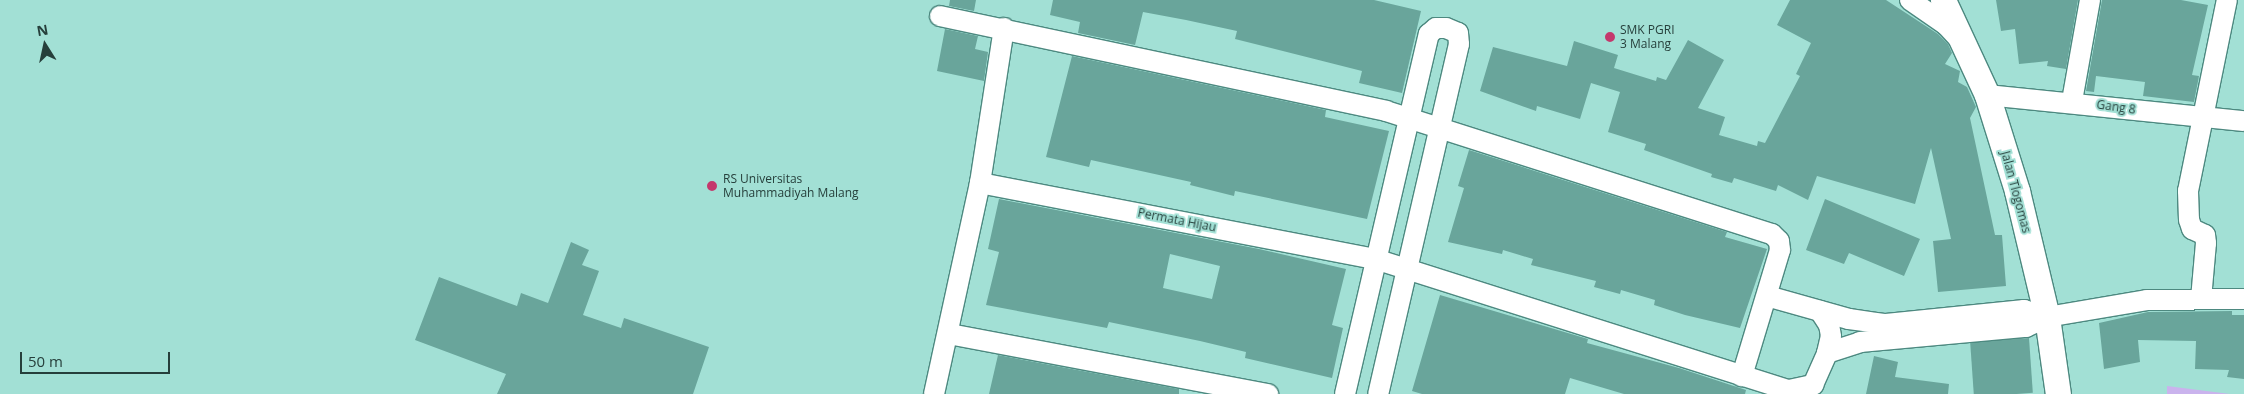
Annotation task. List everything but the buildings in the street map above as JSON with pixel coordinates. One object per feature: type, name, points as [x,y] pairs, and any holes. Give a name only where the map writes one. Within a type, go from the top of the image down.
[{"type":"main road","name":"Jalan Tlogomas","points":[[1943,0],[1969,52],[1987,95],[2017,191],[2046,316],[2058,394]]},
{"type":"street","points":[[1910,0],[1946,25],[1969,52]]},
{"type":"street","points":[[2072,101],[2090,0]]},
{"type":"street","points":[[2201,299],[2206,242],[2205,235],[2192,229],[2188,204],[2202,118],[2227,0]]},
{"type":"street","points":[[940,16],[1004,28],[1441,126],[1772,234],[1779,241],[1780,250],[1742,376]]},
{"type":"street","points":[[934,394],[949,334],[980,182],[1004,28]]},
{"type":"street","points":[[1345,394],[1375,258],[1429,34],[1436,28],[1446,28],[1458,33],[1459,44],[1378,394]]},
{"type":"street","name":"Gang 8","points":[[1987,95],[2072,101],[2202,118],[2244,121]]},
{"type":"street","name":"Permata Hijau","points":[[980,182],[1375,258],[1790,392]]},
{"type":"street","points":[[1767,296],[1887,333]]},
{"type":"street","points":[[1827,353],[1887,333],[1938,328],[2024,310],[2046,316],[2147,300],[2244,299]]},
{"type":"street","points":[[1790,392],[1812,390],[1827,353],[1831,336],[1829,325],[1820,311]]},
{"type":"street","points":[[949,334],[1268,394]]},
{"type":"shaded area","points":[[2167,386],[2230,394],[2167,394]]},
{"type":"place","name":"SMK PGRI 3 Malang","points":[[1610,37]]},
{"type":"place","name":"RS Universitas Muhammadiyah Malang","points":[[712,186]]}]
